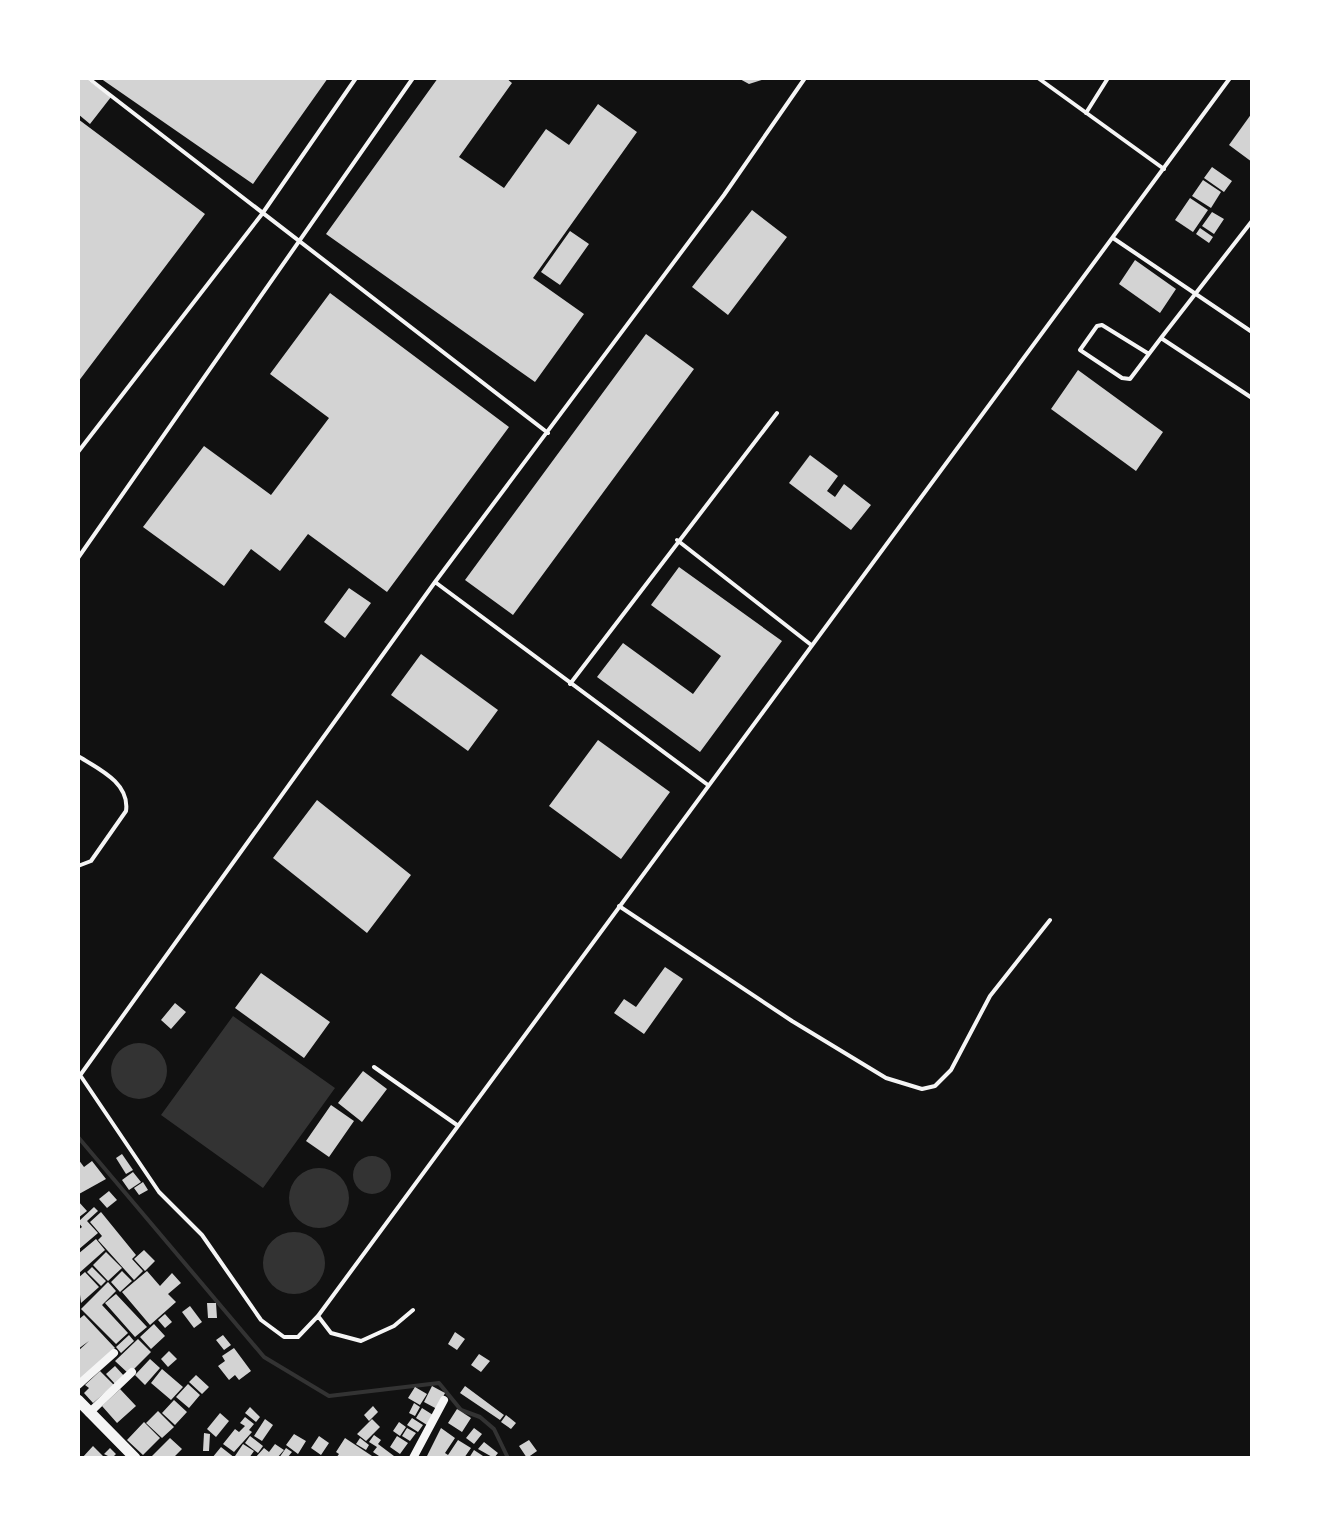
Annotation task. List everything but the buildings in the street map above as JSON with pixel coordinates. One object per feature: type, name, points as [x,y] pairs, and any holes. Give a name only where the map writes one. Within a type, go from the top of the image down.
[{"type":"street","points":[[78,1385],[114,1353]]},
{"type":"street","points":[[89,1413],[132,1372]]},
{"type":"street","points":[[78,1400],[135,1458]]},
{"type":"street","points":[[412,1458],[444,1400]]},
{"type":"lane","points":[[88,78],[548,433]]},
{"type":"lane","points":[[78,452],[262,214],[356,78]]},
{"type":"lane","points":[[78,558],[413,78]]},
{"type":"lane","points":[[805,78],[79,1073],[159,1192],[202,1235],[261,1320],[276,1334],[291,1339],[298,1337],[318,1316],[1230,78]]},
{"type":"lane","points":[[1038,78],[1164,169]]},
{"type":"lane","points":[[1086,113],[1108,78]]},
{"type":"lane","points":[[1149,354],[1102,325],[1097,326],[1080,350],[1126,379],[1149,354],[1252,221]]},
{"type":"lane","points":[[1113,238],[1252,332]]},
{"type":"lane","points":[[1161,338],[1252,398]]},
{"type":"lane","points":[[570,684],[777,413]]},
{"type":"lane","points":[[677,540],[811,644]]},
{"type":"lane","points":[[435,582],[708,785]]},
{"type":"lane","points":[[78,756],[122,786],[127,801],[126,811],[91,861],[78,866]]},
{"type":"lane","points":[[619,906],[859,1062],[886,1078],[922,1089],[935,1086],[951,1070],[990,996],[1050,920]]},
{"type":"lane","points":[[374,1067],[458,1125]]},
{"type":"lane","points":[[318,1316],[331,1333],[361,1341],[394,1326],[413,1310]]},
{"type":"shaded area","points":[[233,1016],[335,1088],[263,1188],[161,1115]]},
{"type":"shaded area","points":[[139,1043],[159,1051],[167,1071],[159,1091],[139,1099],[119,1091],[111,1071],[119,1051]]},
{"type":"shaded area","points":[[372,1156],[385,1162],[391,1175],[385,1188],[372,1194],[359,1188],[353,1175],[359,1162]]},
{"type":"shaded area","points":[[319,1168],[340,1177],[349,1198],[340,1219],[319,1228],[298,1219],[289,1198],[298,1177]]},
{"type":"shaded area","points":[[294,1232],[316,1241],[325,1263],[316,1285],[294,1294],[272,1285],[263,1263],[272,1241]]},
{"type":"waterway","points":[[78,1137],[264,1357],[329,1396],[439,1383],[461,1410],[480,1417],[494,1429],[508,1458]]}]
